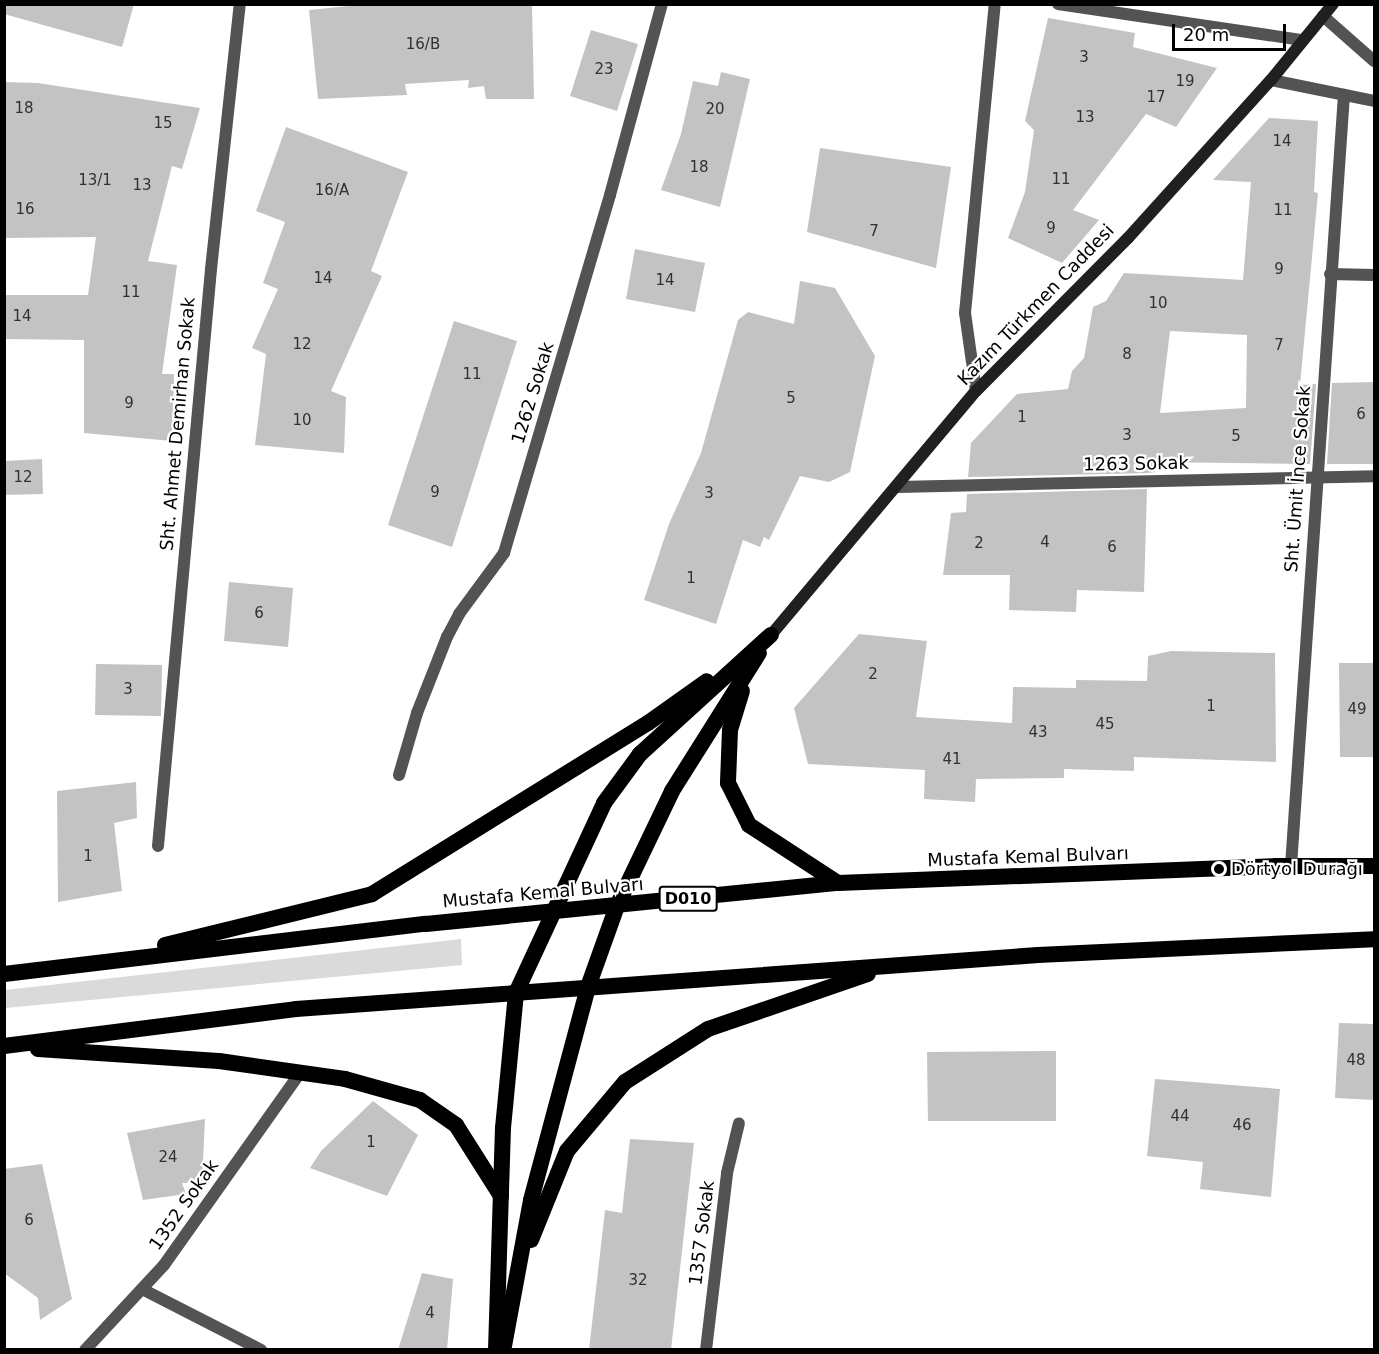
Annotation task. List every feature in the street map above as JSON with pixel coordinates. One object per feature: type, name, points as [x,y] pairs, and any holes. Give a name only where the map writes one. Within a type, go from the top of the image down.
[{"type":"highway","points":[[771,635],[745,680],[730,730],[728,783],[749,825],[838,883]]},
{"type":"highway","points":[[504,1350],[531,1200],[588,987],[617,906],[672,791],[771,635]]},
{"type":"highway","points":[[496,1350],[501,1196],[516,993],[604,803],[640,754],[771,635]]},
{"type":"highway","points":[[94,962],[372,894],[648,723],[771,635]]},
{"type":"highway","name":"Mustafa Kemal Bulvarı","points":[[4,974],[94,962],[838,883],[1291,866],[1374,866]]},
{"type":"highway","points":[[4,1046],[296,1009],[895,965],[1374,939]]},
{"type":"highway","points":[[518,1274],[567,1151],[625,1082],[708,1029],[895,965]]},
{"type":"highway","points":[[4,1046],[219,1061],[345,1079],[420,1100],[456,1125],[501,1196]]},
{"type":"main road","name":"Kazım Türkmen Caddesi","points":[[771,635],[898,487],[976,391],[1128,237],[1271,80],[1332,4]]},
{"type":"street","name":"Sht. Ahmet Demirhan Sokak","points":[[158,846],[210,269],[240,4]]},
{"type":"street","name":"1262 Sokak","points":[[399,775],[417,713],[447,637],[459,614],[504,553],[620,163],[662,4]]},
{"type":"street","points":[[976,391],[965,313],[995,4]]},
{"type":"street","points":[[1058,4],[1302,40]]},
{"type":"street","points":[[1323,16],[1374,61]]},
{"type":"street","points":[[1271,80],[1374,101]]},
{"type":"street","name":"Sht. Ümit İnce Sokak","points":[[1291,866],[1344,95]]},
{"type":"street","points":[[1330,274],[1374,275]]},
{"type":"street","name":"1263 Sokak","points":[[898,487],[1374,476]]},
{"type":"street","name":"1352 Sokak","points":[[85,1350],[164,1265],[300,1073]]},
{"type":"street","name":"1357 Sokak","points":[[706,1350],[727,1173],[739,1123]]},
{"type":"street","points":[[142,1288],[261,1350]]},
{"type":"shaded area","points":[[461,939],[462,965],[5,1008],[5,990]]},
{"type":"building","points":[[4,4],[134,4],[122,47],[4,14]]},
{"type":"building","points":[[368,4],[532,4],[534,99],[486,99],[484,86],[468,88],[469,80],[405,84],[407,95],[318,99],[309,10]]},
{"type":"building","points":[[1048,18],[1135,33],[1133,47],[1217,68],[1176,127],[1146,114],[1073,210],[1099,220],[1062,263],[1008,238],[1025,192],[1034,130],[1025,121]]},
{"type":"building","points":[[591,30],[638,44],[617,111],[570,96]]},
{"type":"building","points":[[721,72],[750,79],[720,207],[661,190],[681,134],[693,81],[718,86]]},
{"type":"building","points":[[4,82],[38,83],[200,108],[182,169],[172,166],[148,261],[177,265],[162,374],[174,374],[172,441],[84,433],[84,340],[4,339],[4,295],[88,295],[96,237],[4,238]]},
{"type":"building","points":[[1269,118],[1318,121],[1314,192],[1318,193],[1300,385],[1316,384],[1310,464],[1156,462],[1155,472],[1148,473],[968,477],[971,443],[1017,394],[1068,389],[1072,371],[1084,358],[1093,307],[1106,301],[1124,273],[1243,280],[1251,182],[1213,180]],"holes":[[[1170,331],[1247,335],[1246,408],[1160,413]]]},
{"type":"building","points":[[286,127],[408,172],[371,271],[382,276],[331,391],[346,397],[344,453],[255,445],[266,354],[252,348],[278,289],[263,283],[285,222],[256,211]]},
{"type":"building","points":[[820,148],[951,167],[936,268],[807,232]]},
{"type":"building","points":[[635,249],[705,263],[695,312],[626,299]]},
{"type":"building","points":[[800,281],[835,288],[875,356],[850,472],[829,482],[800,476],[769,540],[764,537],[760,547],[743,540],[716,624],[644,600],[669,524],[701,453],[738,320],[748,312],[794,324]]},
{"type":"building","points":[[454,321],[517,341],[452,547],[388,525]]},
{"type":"building","points":[[1374,382],[1374,464],[1327,464],[1332,383]]},
{"type":"building","points":[[42,459],[43,494],[4,495],[4,461]]},
{"type":"building","points":[[1147,489],[1144,592],[1077,590],[1076,612],[1009,610],[1010,575],[943,575],[951,513],[966,512],[967,494]]},
{"type":"building","points":[[229,582],[293,588],[288,647],[224,641]]},
{"type":"building","points":[[859,634],[927,641],[916,717],[1012,723],[1013,687],[1076,688],[1076,680],[1147,681],[1148,656],[1171,651],[1275,653],[1276,762],[1134,757],[1134,771],[1064,769],[1064,778],[976,779],[975,802],[924,799],[925,770],[808,764],[794,708]]},
{"type":"building","points":[[1339,663],[1374,663],[1374,757],[1340,757]]},
{"type":"building","points":[[96,664],[162,665],[161,716],[95,715]]},
{"type":"building","points":[[136,782],[137,818],[114,823],[122,891],[58,902],[57,791]]},
{"type":"building","points":[[1339,1023],[1374,1024],[1374,1100],[1335,1098]]},
{"type":"building","points":[[1056,1051],[1056,1121],[928,1121],[927,1052]]},
{"type":"building","points":[[1155,1079],[1280,1089],[1271,1197],[1200,1189],[1203,1162],[1147,1156]]},
{"type":"building","points":[[373,1101],[418,1135],[387,1196],[310,1168],[321,1151]]},
{"type":"building","points":[[205,1119],[202,1182],[182,1183],[186,1194],[143,1200],[127,1133]]},
{"type":"building","points":[[630,1139],[694,1143],[671,1350],[589,1350],[605,1210],[622,1213]]},
{"type":"building","points":[[42,1164],[72,1299],[40,1320],[38,1298],[4,1273],[4,1169]]},
{"type":"building","points":[[422,1273],[453,1279],[447,1350],[398,1350]]},
{"type":"place","name":"Dörtyol Durağı","points":[[1219,869]]}]
